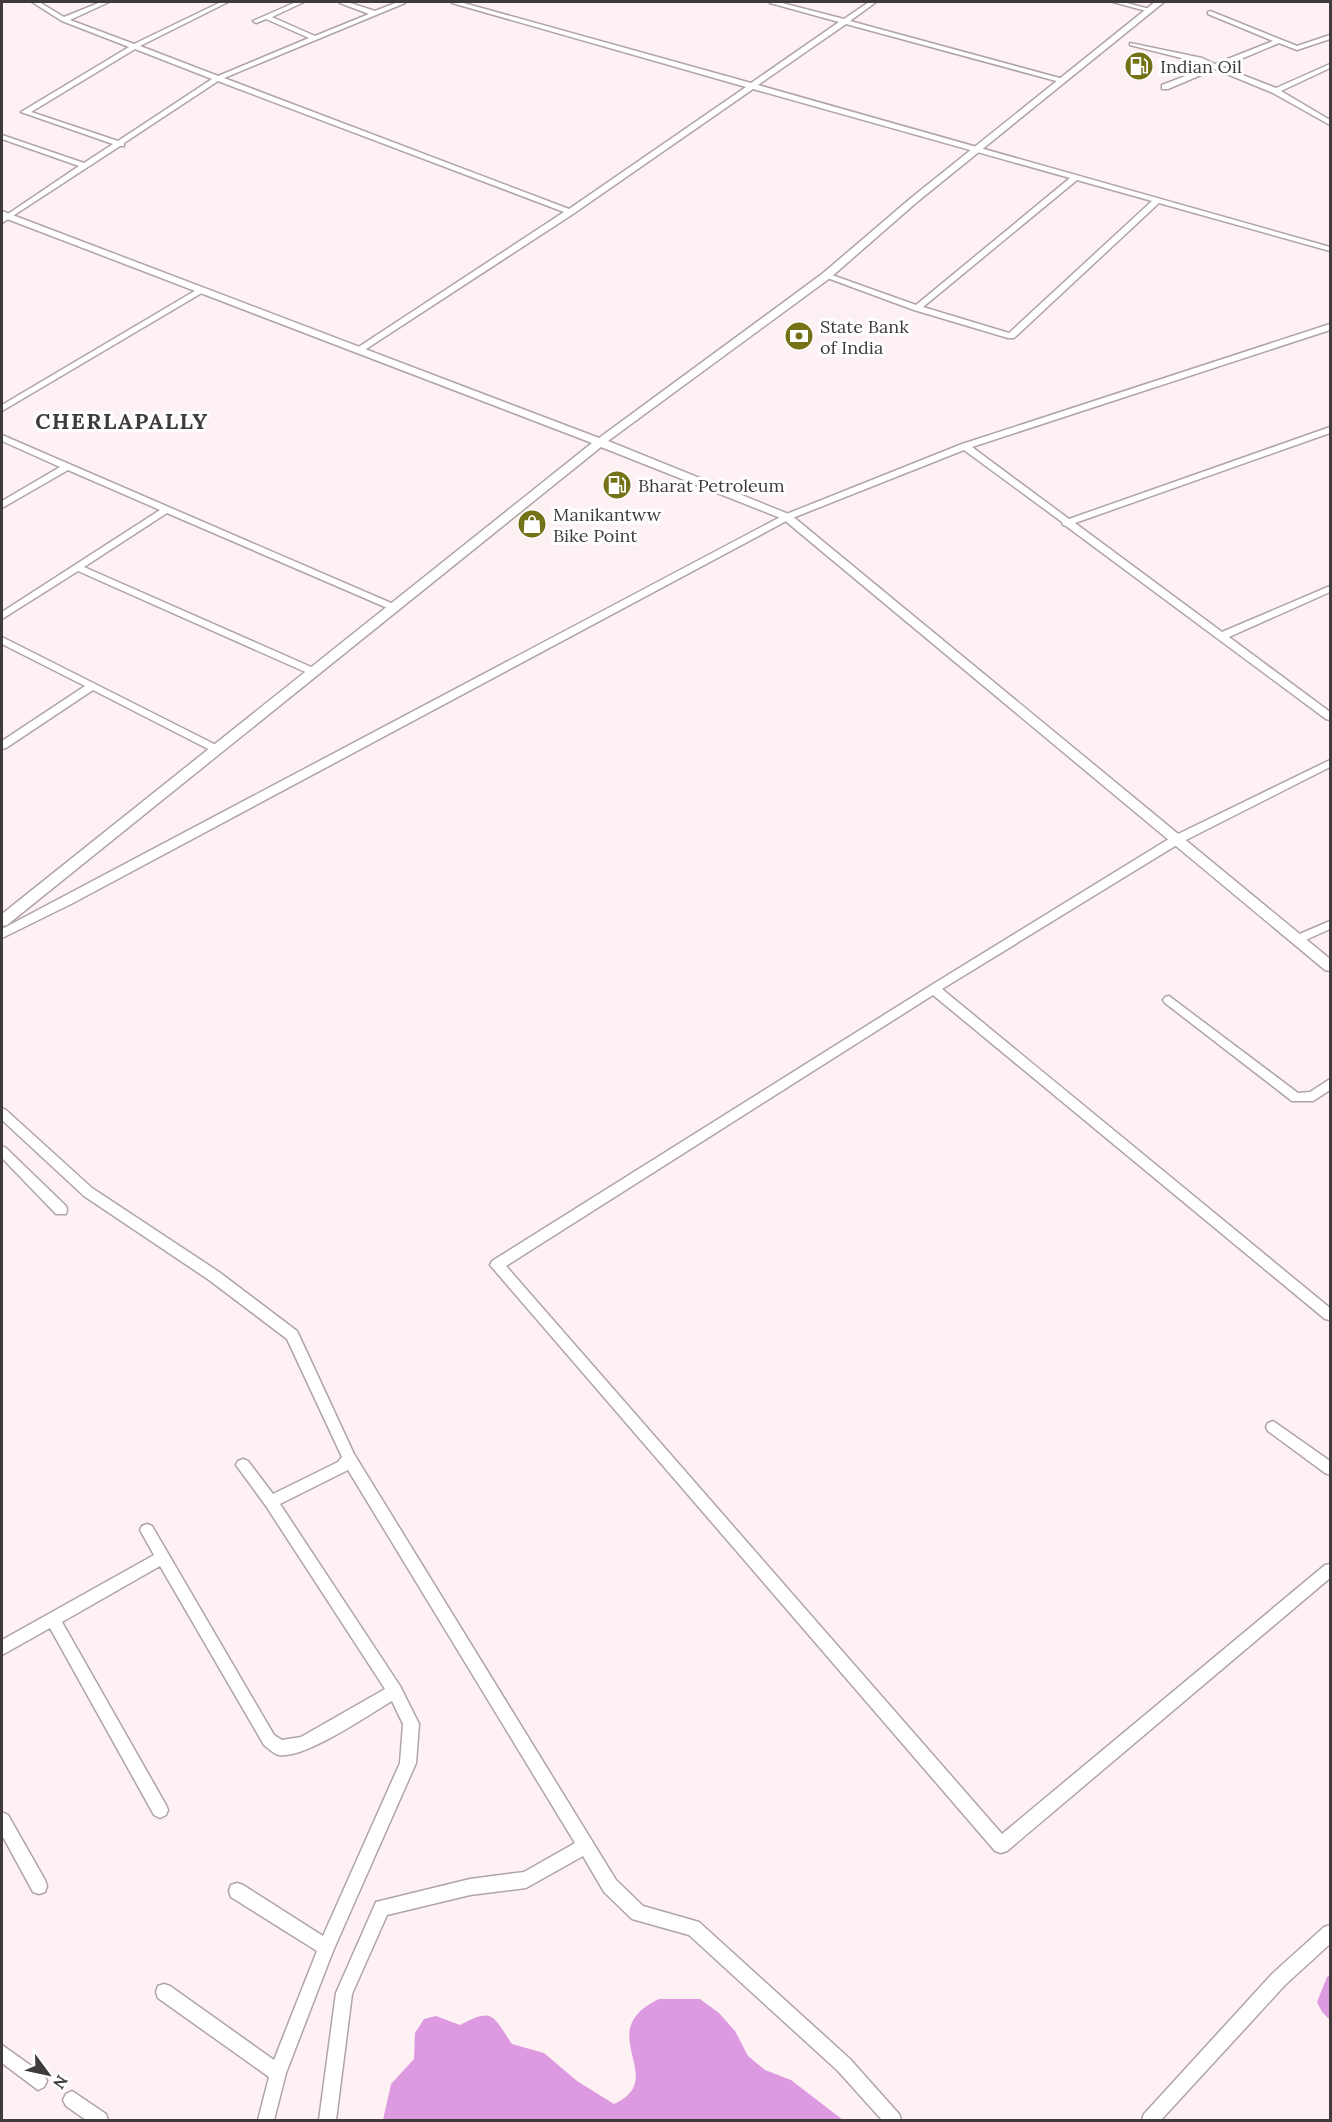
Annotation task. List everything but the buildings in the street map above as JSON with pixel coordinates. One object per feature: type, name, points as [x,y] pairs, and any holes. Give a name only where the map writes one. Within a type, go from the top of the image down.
[{"type":"street","points":[[36,2],[64,20],[570,212]]},
{"type":"street","points":[[64,20],[106,2]]},
{"type":"street","points":[[121,144],[25,112],[135,46],[225,2]]},
{"type":"street","points":[[256,21],[301,2]]},
{"type":"street","points":[[342,2],[374,13]]},
{"type":"street","points":[[4,217],[121,144],[216,79],[403,2]]},
{"type":"street","points":[[454,2],[1330,249]]},
{"type":"street","points":[[772,2],[1063,80]]},
{"type":"street","points":[[360,350],[570,212],[873,2]]},
{"type":"street","points":[[1116,2],[1150,10]]},
{"type":"street","points":[[2,921],[395,608],[600,441],[826,276],[976,149],[1160,2]]},
{"type":"street","points":[[1210,13],[1297,48],[1330,37]]},
{"type":"street","points":[[266,16],[314,38]]},
{"type":"street","points":[[1165,87],[1279,41]]},
{"type":"street","points":[[1132,44],[1199,60],[1276,91],[1330,123]]},
{"type":"street","points":[[1276,91],[1330,66]]},
{"type":"street","points":[[2,137],[85,166]]},
{"type":"street","points":[[917,308],[1075,177]]},
{"type":"street","points":[[826,276],[917,308],[1011,336],[1157,201]]},
{"type":"street","points":[[4,217],[600,441],[787,517],[1330,966]]},
{"type":"street","points":[[2,408],[201,291]]},
{"type":"street","points":[[2,934],[787,517],[966,447],[1330,327]]},
{"type":"street","points":[[1066,523],[1330,430]]},
{"type":"street","points":[[2,438],[395,608]]},
{"type":"street","points":[[966,447],[1330,717]]},
{"type":"street","points":[[2,505],[66,467]]},
{"type":"street","points":[[2,616],[167,509]]},
{"type":"street","points":[[77,567],[314,672]]},
{"type":"street","points":[[1220,637],[1330,589]]},
{"type":"street","points":[[2,640],[216,749]]},
{"type":"street","points":[[2,746],[92,686]]},
{"type":"street","points":[[1330,764],[1176,840],[934,989],[497,1265],[1001,1845],[1330,1570]]},
{"type":"street","points":[[1299,939],[1330,925]]},
{"type":"street","points":[[934,989],[1330,1315]]},
{"type":"street","points":[[1169,1000],[1296,1098],[1313,1096],[1330,1084]]},
{"type":"street","points":[[2,1113],[88,1192],[214,1276],[292,1335],[350,1458],[610,1886],[638,1913],[693,1928],[844,2065],[893,2121]]},
{"type":"street","points":[[2,1151],[61,1210]]},
{"type":"street","points":[[1273,1427],[1330,1469]]},
{"type":"street","points":[[271,1503],[344,1466],[350,1458]]},
{"type":"street","points":[[243,1465],[271,1503],[395,1691],[411,1724],[408,1763],[326,1948],[278,2073],[266,2121]]},
{"type":"street","points":[[147,1530],[269,1740],[280,1748],[303,1744],[395,1691]]},
{"type":"street","points":[[2,1648],[163,1557]]},
{"type":"street","points":[[53,1619],[160,1810]]},
{"type":"street","points":[[2,1820],[39,1886]]},
{"type":"street","points":[[327,2121],[344,1993],[382,1908],[470,1887],[526,1880],[585,1846]]},
{"type":"street","points":[[237,1891],[326,1948]]},
{"type":"street","points":[[1150,2121],[1279,1979],[1330,1933]]},
{"type":"street","points":[[164,1992],[278,2073]]},
{"type":"street","points":[[2,2053],[38,2080]]},
{"type":"street","points":[[72,2100],[100,2121]]},
{"type":"shaded area","points":[[1330,1975],[1330,2020],[1322,2012],[1317,2002],[1327,1977]]},
{"type":"shaded area","points":[[659,1999],[700,1999],[719,2013],[735,2031],[748,2056],[765,2070],[791,2080],[843,2120],[383,2120],[391,2084],[414,2059],[415,2033],[424,2019],[436,2016],[460,2025],[480,2016],[491,2017],[496,2020],[512,2044],[544,2053],[577,2081],[614,2104],[629,2093],[635,2081],[635,2068],[629,2040],[631,2026],[640,2012]]},
{"type":"place","name":"Indian Oil","points":[[1139,66]]},
{"type":"place","name":"State Bank of India","points":[[799,336]]},
{"type":"place","name":"Bharat Petroleum","points":[[617,485]]},
{"type":"place","name":"Manikantww Bike Point","points":[[532,524]]},
{"type":"district","name":"CHERLAPALLY","points":[[122,421]]}]
